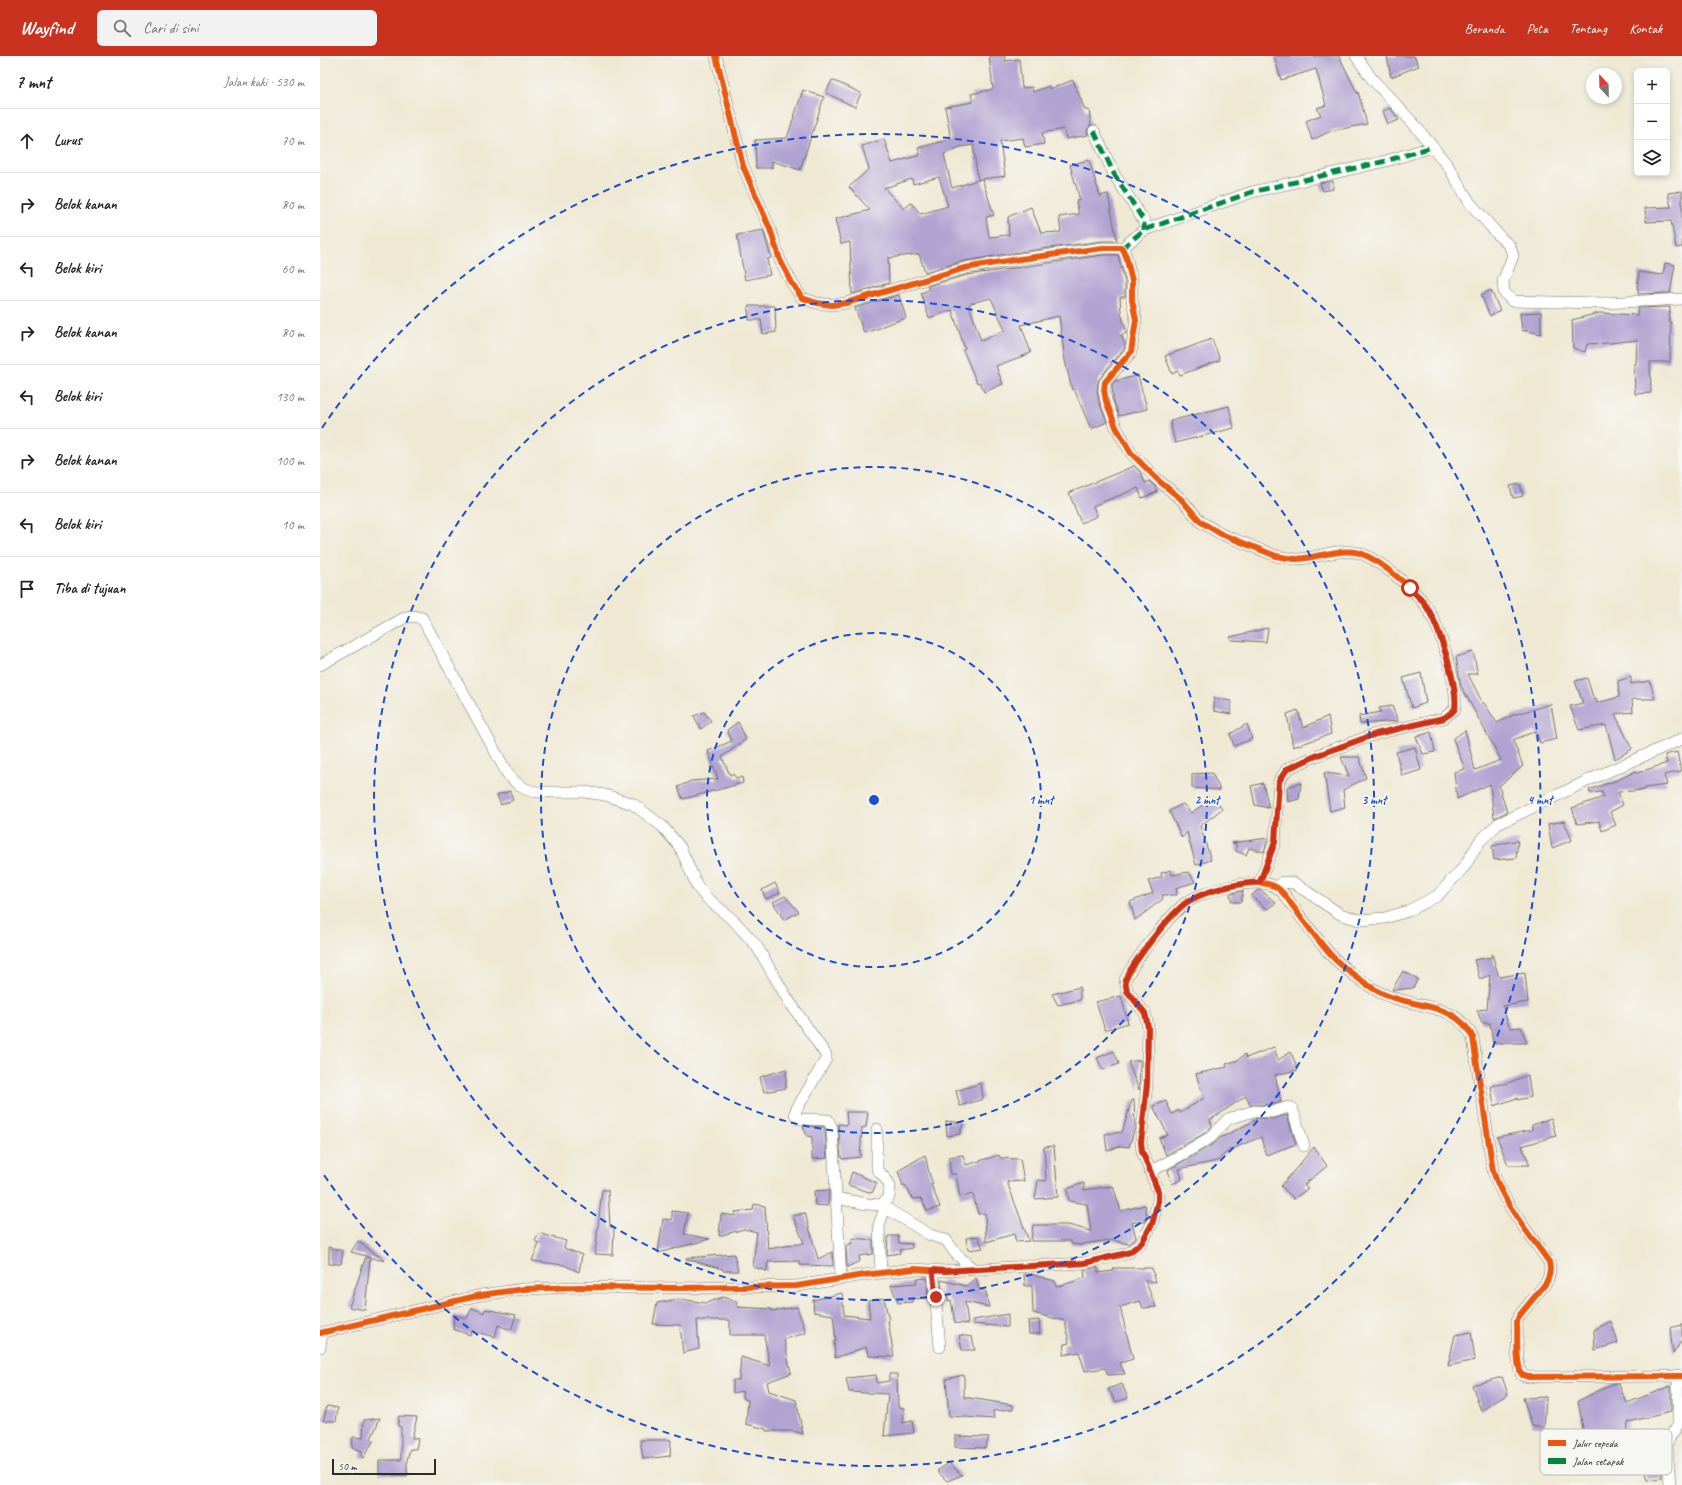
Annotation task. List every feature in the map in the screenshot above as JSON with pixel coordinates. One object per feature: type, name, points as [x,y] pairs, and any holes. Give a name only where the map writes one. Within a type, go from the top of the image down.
[{"type":"street","points":[[716,56],[742,166],[770,229],[780,260],[792,283],[802,298],[816,304],[832,305],[846,303],[965,268],[1088,250],[1122,248],[1144,230],[1252,192],[1295,181],[1372,165],[1432,148]]},
{"type":"street","points":[[1356,56],[1361,65],[1381,90],[1413,123],[1448,166],[1470,203],[1512,249],[1513,256],[1503,281],[1504,292],[1512,300],[1604,303],[1682,299]]},
{"type":"street","points":[[1094,131],[1114,174],[1144,221],[1144,230]]},
{"type":"street","points":[[1122,248],[1126,256],[1132,281],[1132,300],[1136,320],[1130,352],[1105,382],[1104,390],[1106,401],[1116,427],[1131,453],[1159,481],[1182,499],[1201,522],[1221,534],[1276,556],[1285,558],[1298,559],[1340,552],[1353,552],[1365,554],[1376,560],[1410,588],[1428,608],[1442,640],[1454,693],[1455,709],[1444,718],[1376,734],[1318,755],[1287,769],[1279,781],[1275,842],[1260,882]]},
{"type":"street","points":[[320,666],[406,617],[412,616],[422,618],[507,773],[520,787],[528,791],[538,792],[597,793],[625,800],[640,808],[674,838],[682,851],[698,888],[707,898],[734,921],[753,941],[787,998],[826,1054],[826,1059],[795,1113],[799,1119],[825,1120],[830,1123],[832,1128],[841,1278]]},
{"type":"street","points":[[1277,887],[1283,882],[1294,883],[1340,914],[1358,920],[1385,918],[1408,911],[1437,896],[1464,866],[1480,841],[1498,824],[1589,780],[1682,739]]},
{"type":"street","points":[[320,1347],[321,1333],[481,1295],[524,1289],[578,1287],[680,1288],[797,1286],[881,1272],[914,1269],[974,1270],[1084,1263],[1130,1252],[1142,1242],[1152,1224],[1158,1201],[1158,1191],[1142,1151],[1141,1137],[1147,1084],[1148,1027],[1145,1013],[1127,991],[1125,980],[1138,958],[1169,920],[1185,904],[1211,892],[1238,884],[1260,882],[1277,887],[1330,955],[1357,977],[1379,992],[1394,998],[1431,1006],[1457,1017],[1469,1029],[1473,1038],[1493,1171],[1497,1183],[1505,1198],[1550,1267],[1550,1276],[1546,1283],[1518,1316],[1518,1362],[1522,1375],[1680,1375],[1678,1423],[1677,1429],[1672,1435]]},
{"type":"street","points":[[1151,1171],[1185,1153],[1211,1136],[1228,1120],[1254,1111],[1272,1112],[1289,1107],[1292,1108],[1304,1146]]},
{"type":"street","points":[[877,1129],[877,1169],[888,1182],[890,1187],[888,1198],[883,1206],[879,1225],[881,1272]]},
{"type":"street","points":[[836,1198],[883,1206],[930,1235],[946,1240],[956,1254],[974,1270]]},
{"type":"street","points":[[933,1270],[940,1347]]},
{"type":"street","points":[[1669,1475],[1670,1485]]},
{"type":"building","points":[[989,56],[1005,56],[1005,61],[1019,59],[1022,88],[1032,87],[1033,92],[1049,86],[1050,89],[1073,80],[1085,110],[1089,110],[1091,125],[1087,130],[1088,135],[1066,139],[1064,129],[1042,133],[1044,144],[1025,147],[1023,138],[1000,141],[1005,176],[982,179],[994,215],[986,217],[989,237],[1009,235],[1008,217],[1031,207],[1041,233],[1061,232],[1059,217],[1079,214],[1076,201],[1080,200],[1070,165],[1089,160],[1100,196],[1108,194],[1117,241],[1102,241],[1019,252],[964,261],[925,272],[919,254],[888,258],[889,283],[852,294],[850,242],[841,244],[835,219],[870,210],[849,187],[869,169],[862,146],[884,139],[892,163],[920,155],[918,148],[951,139],[945,107],[973,102],[971,94],[993,89]],"holes":[[[973,145],[978,180],[952,188],[944,154],[960,147]],[[939,177],[948,206],[921,214],[911,203],[904,209],[884,188],[912,179],[913,184]]]},
{"type":"building","points":[[1274,56],[1339,56],[1357,93],[1358,92],[1367,124],[1331,131],[1312,140],[1306,121],[1321,115],[1317,108],[1326,105],[1316,69],[1281,80]]},
{"type":"building","points":[[1387,56],[1414,56],[1419,66],[1391,77]]},
{"type":"building","points":[[832,80],[861,93],[855,107],[826,93]]},
{"type":"building","points":[[803,90],[824,97],[800,170],[772,161],[772,168],[756,168],[755,140],[787,138]]},
{"type":"building","points":[[1390,108],[1399,120],[1388,124],[1383,111]]},
{"type":"building","points":[[1333,181],[1333,189],[1323,191],[1320,183]]},
{"type":"building","points":[[1682,191],[1682,247],[1676,248],[1671,221],[1646,222],[1645,208],[1671,207],[1668,193]]},
{"type":"building","points":[[763,230],[771,258],[767,259],[770,275],[745,280],[737,235]]},
{"type":"building","points":[[1103,255],[1118,255],[1125,282],[1125,297],[1120,297],[1121,313],[1127,333],[1121,335],[1125,343],[1124,349],[1115,360],[1111,362],[1098,381],[1097,391],[1099,402],[1107,422],[1091,429],[1074,389],[1072,390],[1065,360],[1059,316],[1021,325],[1031,353],[996,366],[1003,384],[984,392],[980,382],[977,383],[963,350],[965,349],[952,310],[929,318],[921,293],[929,290],[927,286],[967,275]],"holes":[[[991,298],[1005,330],[981,341],[969,305],[971,303]]]},
{"type":"building","points":[[1665,263],[1675,265],[1670,293],[1638,294],[1637,288],[1639,272],[1663,275]]},
{"type":"building","points":[[1491,290],[1500,311],[1490,316],[1481,295]]},
{"type":"building","points":[[899,295],[906,318],[864,333],[855,308]]},
{"type":"building","points":[[748,306],[775,306],[776,332],[763,334],[761,320],[749,320]]},
{"type":"building","points":[[1670,307],[1670,362],[1650,362],[1651,393],[1635,394],[1634,364],[1636,364],[1637,340],[1587,344],[1585,352],[1573,348],[1572,320],[1599,313],[1637,315],[1638,308]]},
{"type":"building","points":[[1541,312],[1541,334],[1522,330],[1520,313]]},
{"type":"building","points":[[1212,339],[1220,360],[1180,375],[1178,371],[1172,374],[1165,356]]},
{"type":"building","points":[[1138,375],[1147,409],[1119,416],[1113,399],[1112,385],[1116,380]]},
{"type":"building","points":[[1229,406],[1234,428],[1175,443],[1170,421]]},
{"type":"building","points":[[1134,466],[1141,473],[1145,483],[1149,481],[1155,486],[1157,492],[1142,498],[1138,488],[1093,506],[1097,516],[1081,523],[1069,493]]},
{"type":"building","points":[[1520,484],[1523,496],[1513,498],[1510,486]]},
{"type":"building","points":[[1268,628],[1266,642],[1231,640],[1230,637]]},
{"type":"building","points":[[1473,652],[1478,674],[1468,674],[1483,704],[1484,703],[1497,723],[1513,715],[1551,704],[1557,739],[1540,743],[1536,731],[1513,740],[1523,766],[1499,786],[1507,812],[1494,818],[1490,784],[1457,799],[1454,772],[1465,769],[1453,739],[1465,730],[1475,770],[1501,760],[1461,686],[1456,657]]},
{"type":"building","points":[[1421,673],[1426,703],[1412,708],[1403,678]]},
{"type":"building","points":[[1631,677],[1631,684],[1650,681],[1655,699],[1632,699],[1633,712],[1615,714],[1632,749],[1615,759],[1606,725],[1579,730],[1570,706],[1583,703],[1575,681],[1587,678],[1594,700],[1596,699],[1597,703],[1619,697],[1618,681]]},
{"type":"building","points":[[1214,698],[1231,701],[1231,714],[1214,711]]},
{"type":"building","points":[[1392,706],[1398,721],[1360,724],[1359,716],[1381,712],[1379,708]]},
{"type":"building","points":[[1298,710],[1303,728],[1328,716],[1331,734],[1293,747],[1287,714]]},
{"type":"building","points":[[704,712],[711,721],[701,729],[694,716]]},
{"type":"building","points":[[738,722],[746,739],[722,757],[730,775],[733,774],[736,778],[742,777],[743,783],[683,799],[678,787],[691,781],[718,779],[708,751],[732,741],[727,730]]},
{"type":"building","points":[[1247,724],[1252,739],[1234,746],[1230,734]]},
{"type":"building","points":[[1431,732],[1435,752],[1423,754],[1416,737]]},
{"type":"building","points":[[1415,747],[1421,770],[1402,776],[1396,752]]},
{"type":"building","points":[[1677,752],[1681,771],[1664,775],[1667,785],[1645,788],[1645,790],[1618,792],[1623,805],[1610,812],[1616,825],[1602,831],[1599,821],[1577,824],[1572,808],[1604,797],[1602,792],[1590,793],[1589,790],[1620,779],[1636,771],[1637,773],[1667,763],[1665,755]]},
{"type":"building","points":[[1341,757],[1359,757],[1366,778],[1343,790],[1345,807],[1330,811],[1324,773],[1349,776]]},
{"type":"building","points":[[1212,773],[1220,790],[1192,788],[1192,774]]},
{"type":"building","points":[[1263,783],[1269,808],[1255,805],[1251,786]]},
{"type":"building","points":[[1301,783],[1299,799],[1288,802],[1287,787]]},
{"type":"building","points":[[510,791],[513,800],[501,805],[497,795]]},
{"type":"building","points":[[1214,797],[1222,809],[1200,826],[1211,860],[1196,865],[1187,832],[1182,838],[1169,811],[1183,804],[1191,813]]},
{"type":"building","points":[[1564,821],[1572,840],[1552,848],[1548,824]]},
{"type":"building","points":[[1268,838],[1264,852],[1249,848],[1246,855],[1236,851],[1236,844],[1232,843]]},
{"type":"building","points":[[1518,840],[1516,858],[1494,860],[1492,846]]},
{"type":"building","points":[[1171,870],[1172,875],[1189,872],[1195,882],[1176,888],[1177,895],[1162,895],[1163,899],[1135,920],[1130,902],[1153,893],[1148,881],[1162,877],[1161,873]]},
{"type":"building","points":[[775,883],[780,893],[766,899],[762,890]]},
{"type":"building","points":[[1258,890],[1262,891],[1276,903],[1267,909],[1251,896]]},
{"type":"building","points":[[1243,891],[1241,902],[1232,902],[1230,894]]},
{"type":"building","points":[[785,896],[799,912],[784,920],[773,902]]},
{"type":"building","points":[[1492,954],[1499,977],[1525,973],[1528,1002],[1502,1006],[1510,1028],[1521,1027],[1527,1043],[1493,1043],[1490,1023],[1482,1023],[1477,1010],[1487,1009],[1490,975],[1480,979],[1474,960],[1492,957]]},
{"type":"building","points":[[1403,971],[1418,979],[1413,988],[1392,990]]},
{"type":"building","points":[[1080,987],[1080,1000],[1058,1005],[1052,994]]},
{"type":"building","points":[[1121,996],[1128,1023],[1105,1030],[1096,1002]]},
{"type":"building","points":[[1274,1047],[1278,1060],[1291,1052],[1298,1070],[1275,1075],[1281,1102],[1271,1105],[1250,1105],[1246,1096],[1210,1120],[1212,1126],[1207,1132],[1166,1155],[1159,1138],[1168,1135],[1153,1106],[1166,1101],[1172,1114],[1179,1110],[1180,1113],[1204,1098],[1196,1074],[1227,1067],[1226,1064],[1238,1060],[1245,1054],[1246,1058]]},
{"type":"building","points":[[1114,1051],[1119,1064],[1103,1070],[1097,1058]]},
{"type":"building","points":[[1140,1060],[1140,1063],[1139,1090],[1128,1062]]},
{"type":"building","points":[[786,1069],[786,1088],[764,1092],[760,1077]]},
{"type":"building","points":[[1528,1075],[1531,1097],[1517,1100],[1517,1098],[1494,1106],[1491,1086],[1508,1083]]},
{"type":"building","points":[[981,1083],[983,1099],[960,1106],[956,1091]]},
{"type":"building","points":[[1132,1100],[1134,1100],[1135,1128],[1129,1147],[1120,1146],[1107,1151],[1105,1134],[1122,1132]]},
{"type":"building","points":[[846,1112],[868,1112],[866,1127],[862,1128],[860,1157],[842,1159],[838,1124],[847,1125]]},
{"type":"building","points":[[1287,1115],[1296,1144],[1266,1155],[1261,1137],[1229,1150],[1217,1161],[1179,1169],[1182,1179],[1172,1184],[1168,1170],[1215,1143],[1220,1138],[1256,1120],[1255,1118],[1272,1119]]},
{"type":"building","points":[[1551,1118],[1556,1136],[1522,1146],[1530,1165],[1508,1165],[1497,1137],[1532,1130],[1532,1125]]},
{"type":"building","points":[[946,1121],[963,1123],[960,1134],[947,1136]]},
{"type":"building","points":[[803,1126],[824,1127],[827,1158],[812,1159],[812,1137],[807,1136]]},
{"type":"building","points":[[1054,1146],[1058,1197],[1035,1199],[1038,1180],[1046,1181],[1044,1147]]},
{"type":"building","points":[[1314,1147],[1327,1166],[1304,1185],[1308,1188],[1294,1199],[1281,1186]]},
{"type":"building","points":[[925,1155],[933,1184],[931,1184],[940,1207],[927,1211],[921,1198],[913,1199],[905,1185],[903,1186],[898,1171]]},
{"type":"building","points":[[963,1155],[966,1165],[999,1155],[1000,1158],[1020,1159],[1024,1181],[1007,1182],[1029,1241],[1016,1242],[1014,1234],[986,1242],[985,1213],[978,1214],[973,1194],[960,1197],[956,1174],[951,1174],[949,1157]]},
{"type":"building","points":[[852,1172],[877,1183],[872,1193],[848,1185]]},
{"type":"building","points":[[1084,1183],[1084,1190],[1113,1186],[1121,1211],[1145,1205],[1147,1216],[1145,1222],[1132,1222],[1136,1238],[1129,1244],[1112,1240],[1082,1245],[1071,1244],[1071,1241],[1031,1241],[1033,1225],[1068,1225],[1091,1231],[1087,1204],[1069,1201],[1067,1189]]},
{"type":"building","points":[[602,1190],[608,1190],[610,1227],[614,1228],[613,1255],[595,1254]]},
{"type":"building","points":[[829,1190],[828,1206],[815,1205],[814,1191]]},
{"type":"building","points":[[754,1204],[765,1206],[768,1249],[804,1243],[793,1216],[805,1213],[818,1259],[832,1252],[833,1266],[800,1265],[799,1261],[768,1262],[767,1271],[753,1267],[757,1232],[744,1229],[719,1236],[721,1214],[736,1216],[735,1212],[753,1210]]},
{"type":"building","points":[[672,1211],[688,1213],[684,1234],[710,1239],[658,1253],[663,1219],[672,1220]]},
{"type":"building","points":[[539,1233],[566,1241],[564,1248],[582,1255],[579,1272],[564,1265],[532,1261],[539,1244],[535,1241]]},
{"type":"building","points":[[888,1236],[898,1236],[899,1243],[912,1244],[912,1248],[900,1250],[900,1253],[887,1255]]},
{"type":"building","points":[[978,1236],[983,1248],[968,1250],[966,1238]]},
{"type":"building","points":[[852,1238],[873,1240],[873,1254],[859,1256],[860,1261],[847,1267],[846,1246],[852,1243]]},
{"type":"building","points":[[358,1241],[385,1261],[367,1257],[370,1258],[365,1310],[349,1307],[366,1256],[351,1252]]},
{"type":"building","points":[[329,1247],[343,1251],[341,1264],[329,1264]]},
{"type":"building","points":[[734,1254],[738,1271],[723,1271],[723,1269],[686,1259],[686,1258]]},
{"type":"building","points":[[1098,1267],[1098,1273],[1113,1271],[1114,1268],[1152,1268],[1156,1282],[1145,1280],[1156,1307],[1143,1308],[1140,1301],[1120,1307],[1133,1359],[1120,1363],[1125,1374],[1108,1375],[1105,1368],[1085,1371],[1079,1352],[1063,1355],[1064,1344],[1069,1343],[1065,1321],[1033,1313],[1032,1286],[1025,1286],[1024,1274],[1055,1281],[1056,1287],[1085,1278],[1084,1270]]},
{"type":"building","points":[[927,1278],[928,1298],[912,1299],[912,1302],[898,1303],[891,1285],[917,1283],[916,1279]]},
{"type":"building","points":[[976,1278],[979,1289],[986,1292],[989,1307],[965,1302],[968,1324],[955,1323],[951,1300],[948,1301],[948,1296],[942,1297],[941,1280],[966,1286]]},
{"type":"building","points":[[842,1293],[844,1315],[870,1318],[868,1301],[884,1298],[894,1357],[869,1356],[866,1347],[835,1358],[834,1341],[836,1341],[833,1315],[814,1312],[813,1300]]},
{"type":"building","points":[[723,1297],[737,1302],[737,1307],[771,1309],[772,1311],[797,1307],[806,1333],[784,1339],[792,1373],[767,1382],[769,1391],[796,1400],[803,1434],[793,1431],[766,1431],[766,1429],[746,1424],[748,1400],[744,1399],[742,1391],[733,1393],[733,1380],[739,1380],[741,1357],[770,1366],[764,1335],[730,1335],[730,1320],[697,1320],[699,1349],[683,1353],[680,1325],[653,1324],[657,1303],[679,1299],[706,1303]]},
{"type":"building","points":[[472,1308],[484,1313],[485,1309],[516,1315],[511,1330],[498,1325],[495,1337],[472,1331],[470,1335],[453,1329],[454,1315],[467,1318]]},
{"type":"building","points":[[1008,1314],[1008,1327],[973,1324],[973,1320]]},
{"type":"building","points":[[1039,1320],[1040,1334],[1029,1334],[1028,1321]]},
{"type":"building","points":[[1611,1321],[1618,1343],[1595,1350],[1594,1330]]},
{"type":"building","points":[[1682,1325],[1682,1340],[1673,1354],[1670,1328]]},
{"type":"building","points":[[1471,1332],[1475,1360],[1448,1366],[1455,1335]]},
{"type":"building","points":[[959,1335],[972,1337],[975,1350],[962,1350]]},
{"type":"building","points":[[889,1374],[897,1374],[898,1407],[904,1408],[903,1423],[912,1421],[914,1433],[884,1436],[888,1394],[849,1392],[846,1378],[876,1375],[877,1383],[889,1381]]},
{"type":"building","points":[[964,1375],[964,1397],[1013,1405],[1013,1409],[993,1411],[994,1419],[949,1416],[946,1379]]},
{"type":"building","points":[[1502,1377],[1508,1394],[1481,1411],[1472,1385]]},
{"type":"building","points":[[1614,1383],[1618,1383],[1627,1403],[1671,1386],[1671,1412],[1628,1422],[1628,1429],[1583,1429],[1578,1401]]},
{"type":"building","points":[[1122,1384],[1128,1398],[1116,1402],[1108,1389]]},
{"type":"building","points":[[1546,1397],[1544,1428],[1532,1426],[1523,1398]]},
{"type":"building","points":[[327,1406],[338,1408],[336,1421],[323,1421]]},
{"type":"building","points":[[399,1416],[417,1417],[412,1438],[418,1439],[416,1449],[410,1449],[407,1460],[407,1476],[379,1474],[379,1460],[401,1460],[401,1427],[398,1426]]},
{"type":"building","points":[[380,1418],[371,1439],[374,1440],[363,1458],[361,1457],[362,1451],[352,1448],[353,1437],[363,1438],[364,1420]]},
{"type":"building","points":[[955,1436],[989,1437],[985,1448],[955,1447]]},
{"type":"building","points":[[640,1440],[671,1440],[670,1456],[643,1459]]},
{"type":"building","points":[[949,1463],[962,1475],[947,1481],[937,1471]]},
{"type":"building","points":[[1646,1475],[1662,1475],[1662,1478],[1647,1480]]},
{"type":"marked path","points":[[1094,131],[1114,174],[1144,221],[1144,230]]},
{"type":"marked path","points":[[1122,248],[1144,230],[1252,192],[1386,161],[1432,147]]},
{"type":"cycle path","points":[[716,56],[743,166],[770,229],[780,260],[802,298],[817,303],[832,305],[846,303],[965,268],[1103,248],[1122,248],[1126,256],[1132,281],[1132,300],[1136,320],[1131,352],[1105,382],[1104,390],[1106,401],[1116,427],[1131,453],[1159,481],[1181,499],[1201,522],[1221,534],[1276,556],[1289,558],[1297,559],[1348,551],[1355,552],[1373,560],[1395,575],[1415,593],[1428,609],[1448,658],[1454,686],[1455,709],[1444,718],[1376,734],[1318,755],[1287,769],[1279,781],[1275,842],[1260,882]]},
{"type":"cycle path","points":[[320,1333],[481,1295],[524,1289],[578,1287],[680,1288],[797,1286],[864,1275],[914,1269],[945,1271],[1084,1263],[1130,1252],[1142,1242],[1152,1224],[1158,1201],[1158,1191],[1142,1151],[1141,1142],[1147,1084],[1148,1027],[1145,1013],[1127,991],[1125,980],[1136,961],[1152,940],[1168,920],[1184,904],[1203,894],[1229,886],[1256,883],[1267,884],[1276,887],[1281,891],[1329,953],[1339,963],[1360,979],[1379,992],[1391,997],[1431,1007],[1456,1017],[1465,1026],[1473,1038],[1493,1171],[1510,1207],[1550,1265],[1550,1273],[1546,1283],[1519,1316],[1517,1321],[1518,1364],[1522,1375],[1528,1377],[1682,1376]]},
{"type":"route","points":[[936,1297],[933,1270],[944,1271],[1084,1263],[1130,1252],[1142,1242],[1152,1224],[1158,1201],[1158,1191],[1142,1151],[1141,1142],[1147,1084],[1147,1019],[1141,1007],[1127,991],[1125,980],[1127,975],[1138,958],[1169,920],[1185,904],[1211,892],[1238,884],[1260,882],[1275,842],[1279,781],[1287,769],[1292,765],[1376,734],[1444,718],[1452,714],[1455,709],[1454,693],[1442,640],[1428,608],[1410,588]]}]
